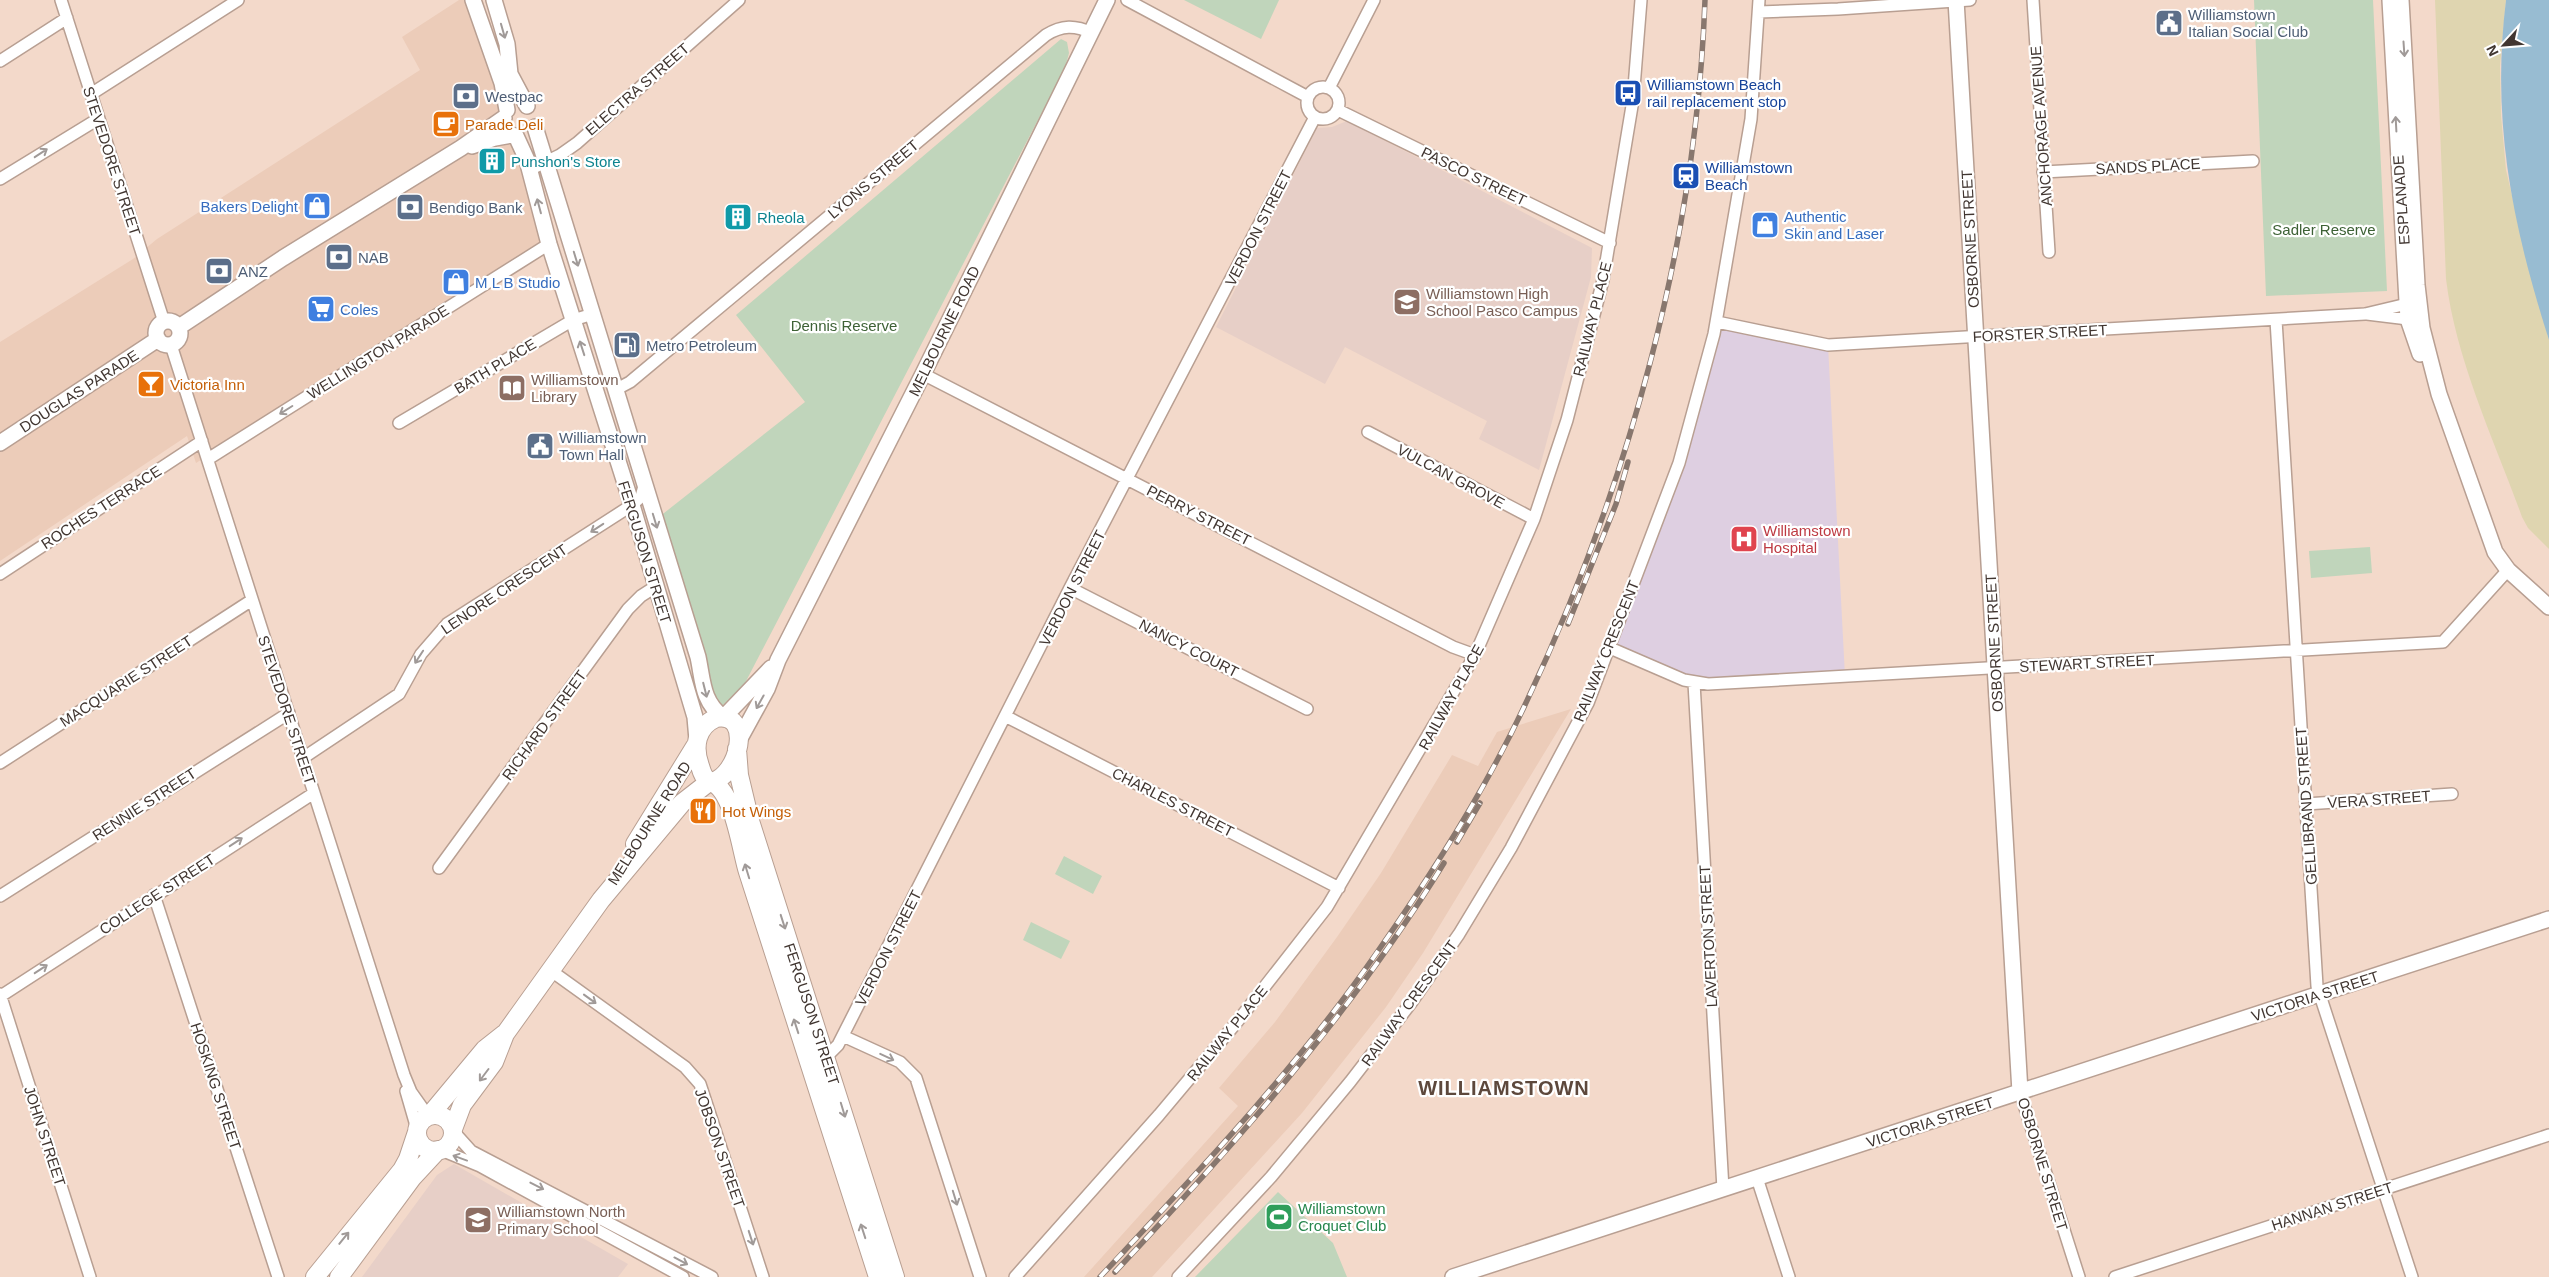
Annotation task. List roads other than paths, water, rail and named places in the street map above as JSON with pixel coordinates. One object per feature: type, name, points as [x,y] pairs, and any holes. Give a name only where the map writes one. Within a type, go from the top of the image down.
[{"type":"main road","points":[[723,717],[736,724],[738,745],[732,764],[727,772],[710,782],[699,764],[697,743],[704,726],[714,719],[723,717]]},
{"type":"main road","name":"MELBOURNE ROAD","points":[[601,900],[697,743]]},
{"type":"main road","name":"FERGUSON STREET","points":[[738,745],[739,775],[750,821],[895,1277]]},
{"type":"main road","name":"MELBOURNE ROAD","points":[[453,1130],[462,1105],[494,1062],[505,1034],[601,900],[682,802],[710,782]]},
{"type":"main road","name":"FERGUSON STREET","points":[[710,782],[722,790],[730,806],[748,872],[878,1277]]},
{"type":"main road","name":"MELBOURNE ROAD","points":[[429,1115],[485,1049],[505,1034]]},
{"type":"main road","points":[[808,1062],[826,1056]]},
{"type":"main road","points":[[315,1277],[402,1170],[408,1159],[421,1121],[429,1115],[446,1118],[453,1130],[451,1141],[439,1150],[412,1178],[339,1277]]},
{"type":"main road","points":[[417,1131],[423,1146],[439,1150]]},
{"type":"street","name":"STEVEDORE STREET","points":[[61,0],[164,322]]},
{"type":"street","points":[[91,94],[238,0]]},
{"type":"street","points":[[473,0],[502,83],[506,114],[505,127],[514,135]]},
{"type":"street","points":[[461,148],[514,135],[527,135],[535,127],[535,115],[527,106],[510,74],[507,44],[494,0]]},
{"type":"street","name":"ELECTRA STREET","points":[[529,170],[545,163],[577,143],[739,0]]},
{"type":"street","name":"MELBOURNE ROAD","points":[[738,745],[771,682],[778,660],[924,374],[1107,0]]},
{"type":"street","points":[[1127,0],[1308,97]]},
{"type":"street","points":[[1329,88],[1374,0]]},
{"type":"street","name":"RAILWAY PLACE","points":[[1015,1277],[1094,1192],[1231,1030],[1304,938],[1339,888],[1475,655],[1534,519],[1567,420],[1604,280],[1633,100],[1642,0]]},
{"type":"street","points":[[1759,6],[1838,9],[1961,0]]},
{"type":"street","name":"OSBORNE STREET","points":[[1961,0],[1976,337],[2020,1092],[2079,1277]]},
{"type":"street","name":"ANCHORAGE AVENUE","points":[[2033,0],[2049,252]]},
{"type":"street","name":"ESPLANADE","points":[[2390,0],[2413,338],[2439,394],[2490,542],[2508,570],[2549,608]]},
{"type":"street","name":"ESPLANADE","points":[[2401,0],[2410,310]]},
{"type":"street","name":"RAILWAY CRESCENT","points":[[1178,1277],[1271,1177],[1344,1090],[1411,1003],[1459,934],[1548,780],[1588,703],[1679,463],[1717,322],[1751,119],[1759,6]]},
{"type":"street","points":[[0,61],[66,18]]},
{"type":"street","name":"LYONS STREET","points":[[615,390],[630,382],[1046,35],[1066,26],[1080,27],[1092,33]]},
{"type":"street","points":[[1317,88],[1329,88],[1338,96],[1338,110],[1326,119],[1315,117],[1308,108],[1308,97],[1317,88]]},
{"type":"street","points":[[179,327],[283,258],[461,148],[518,104],[527,106]]},
{"type":"street","name":"PASCO STREET","points":[[1338,110],[1610,243]]},
{"type":"street","name":"VERDON STREET","points":[[826,1056],[834,1051],[843,1036],[1070,588],[1315,117]]},
{"type":"street","points":[[0,179],[98,119]]},
{"type":"street","name":"FERGUSON STREET","points":[[535,127],[698,657],[706,697],[714,710],[723,717]]},
{"type":"street","name":"FERGUSON STREET","points":[[514,135],[529,170],[549,244],[632,506],[695,717],[697,743]]},
{"type":"street","name":"SANDS PLACE","points":[[2044,172],[2253,161]]},
{"type":"street","name":"WELLINGTON PARADE","points":[[208,459],[549,244]]},
{"type":"street","name":"FORSTER STREET","points":[[1717,322],[1820,344],[2276,320],[2410,310]]},
{"type":"street","name":"BATH PLACE","points":[[399,422],[573,320],[593,314]]},
{"type":"street","name":"GELLIBRAND STREET","points":[[2276,320],[2316,969],[2320,994],[2412,1277]]},
{"type":"street","points":[[164,322],[173,322],[179,327],[179,339],[165,342],[157,328],[164,322]]},
{"type":"street","name":"STEVEDORE STREET","points":[[165,342],[208,459],[404,1075],[411,1092],[429,1115]]},
{"type":"street","name":"DOUGLAS PARADE","points":[[0,442],[165,342]]},
{"type":"street","name":"PERRY STREET","points":[[924,374],[1444,642],[1475,655]]},
{"type":"street","name":"VULCAN GROVE","points":[[1368,432],[1534,519]]},
{"type":"street","name":"ROCHES TERRACE","points":[[0,574],[202,441]]},
{"type":"street","name":"LENORE CRESCENT","points":[[303,758],[399,694],[421,654],[447,624],[632,506],[641,497],[644,486]]},
{"type":"street","name":"STEWART STREET","points":[[1610,648],[1694,683],[1716,684],[2295,649],[2443,642],[2508,570]]},
{"type":"street","name":"RICHARD STREET","points":[[439,868],[628,609],[641,596],[655,587]]},
{"type":"street","name":"NANCY COURT","points":[[1070,588],[1307,709]]},
{"type":"street","name":"MACQUARIE STREET","points":[[0,763],[252,600]]},
{"type":"street","name":"MELBOURNE ROAD","points":[[723,717],[758,684],[778,660]]},
{"type":"street","name":"LAVERTON STREET","points":[[1694,683],[1723,1189]]},
{"type":"street","name":"RENNIE STREET","points":[[0,896],[288,713]]},
{"type":"street","name":"CHARLES STREET","points":[[1006,717],[1339,888]]},
{"type":"street","name":"COLLEGE STREET","points":[[0,995],[314,793]]},
{"type":"street","name":"VERA STREET","points":[[2306,804],[2452,794]]},
{"type":"street","name":"HOSKING STREET","points":[[154,895],[278,1277]]},
{"type":"street","name":"VICTORIA STREET","points":[[1458,1276],[2549,919]]},
{"type":"street","name":"JOBSON STREET","points":[[550,970],[685,1067],[700,1084],[763,1277]]},
{"type":"street","name":"JOHN STREET","points":[[0,995],[90,1277]]},
{"type":"street","points":[[843,1036],[900,1062],[916,1078],[980,1277]]},
{"type":"street","name":"STEVEDORE STREET","points":[[404,1075],[406,1094],[417,1131]]},
{"type":"street","points":[[453,1130],[471,1151],[712,1277]]},
{"type":"street","name":"HANNAN STREET","points":[[2115,1277],[2549,1135]]},
{"type":"street","points":[[439,1150],[480,1166],[683,1277]]},
{"type":"street","points":[[1757,1178],[1789,1277]]},
{"type":"street","points":[[641,1254],[647,1243]]},
{"type":"water","points":[[2506,0],[2549,0],[2549,340],[2525,255],[2508,172],[2501,88]]},
{"type":"railway","points":[[1100,1277],[1245,1119],[1314,1037],[1347,994],[1398,922],[1456,832],[1492,770],[1524,707],[1561,624],[1595,538],[1625,451],[1650,362],[1671,273],[1688,182],[1699,91],[1705,0]]},
{"type":"railway","points":[[1568,624],[1616,504],[1628,462]]},
{"type":"railway","points":[[1457,842],[1480,803]]},
{"type":"railway","points":[[1115,1272],[1248,1126],[1290,1076],[1370,972],[1408,919],[1444,863]]},
{"type":"place","name":"Williamstown Italian Social Club","points":[[2169,23]]},
{"type":"place","name":"Williamstown Beach rail replacement stop","points":[[1628,93]]},
{"type":"place","name":"Westpac","points":[[466,96]]},
{"type":"place","name":"Parade Deli","points":[[446,124]]},
{"type":"place","name":"Punshon's Store","points":[[492,161]]},
{"type":"place","name":"Williamstown Beach","points":[[1686,176]]},
{"type":"place","name":"Bakers Delight","points":[[317,206]]},
{"type":"place","name":"Bendigo Bank","points":[[410,207]]},
{"type":"place","name":"Rheola","points":[[738,217]]},
{"type":"place","name":"Authentic Skin and Laser","points":[[1765,225]]},
{"type":"place","name":"NAB","points":[[339,257]]},
{"type":"place","name":"ANZ","points":[[219,271]]},
{"type":"place","name":"M L B Studio","points":[[456,282]]},
{"type":"place","name":"Williamstown High School Pasco Campus","points":[[1407,302]]},
{"type":"place","name":"Coles","points":[[321,309]]},
{"type":"place","name":"Metro Petroleum","points":[[627,345]]},
{"type":"place","name":"Victoria Inn","points":[[151,384]]},
{"type":"place","name":"Williamstown Library","points":[[512,388]]},
{"type":"place","name":"Williamstown Town Hall","points":[[540,446]]},
{"type":"place","name":"Williamstown Hospital","points":[[1744,539]]},
{"type":"place","name":"Hot Wings","points":[[703,811]]},
{"type":"place","name":"Williamstown Croquet Club","points":[[1279,1217]]},
{"type":"place","name":"Williamstown North Primary School","points":[[478,1220]]},
{"type":"district","name":"WILLIAMSTOWN","points":[[1504,1088]]},
{"type":"park label","name":"Sadler Reserve","points":[[2324,229]]},
{"type":"park label","name":"Dennis Reserve","points":[[844,325]]}]
